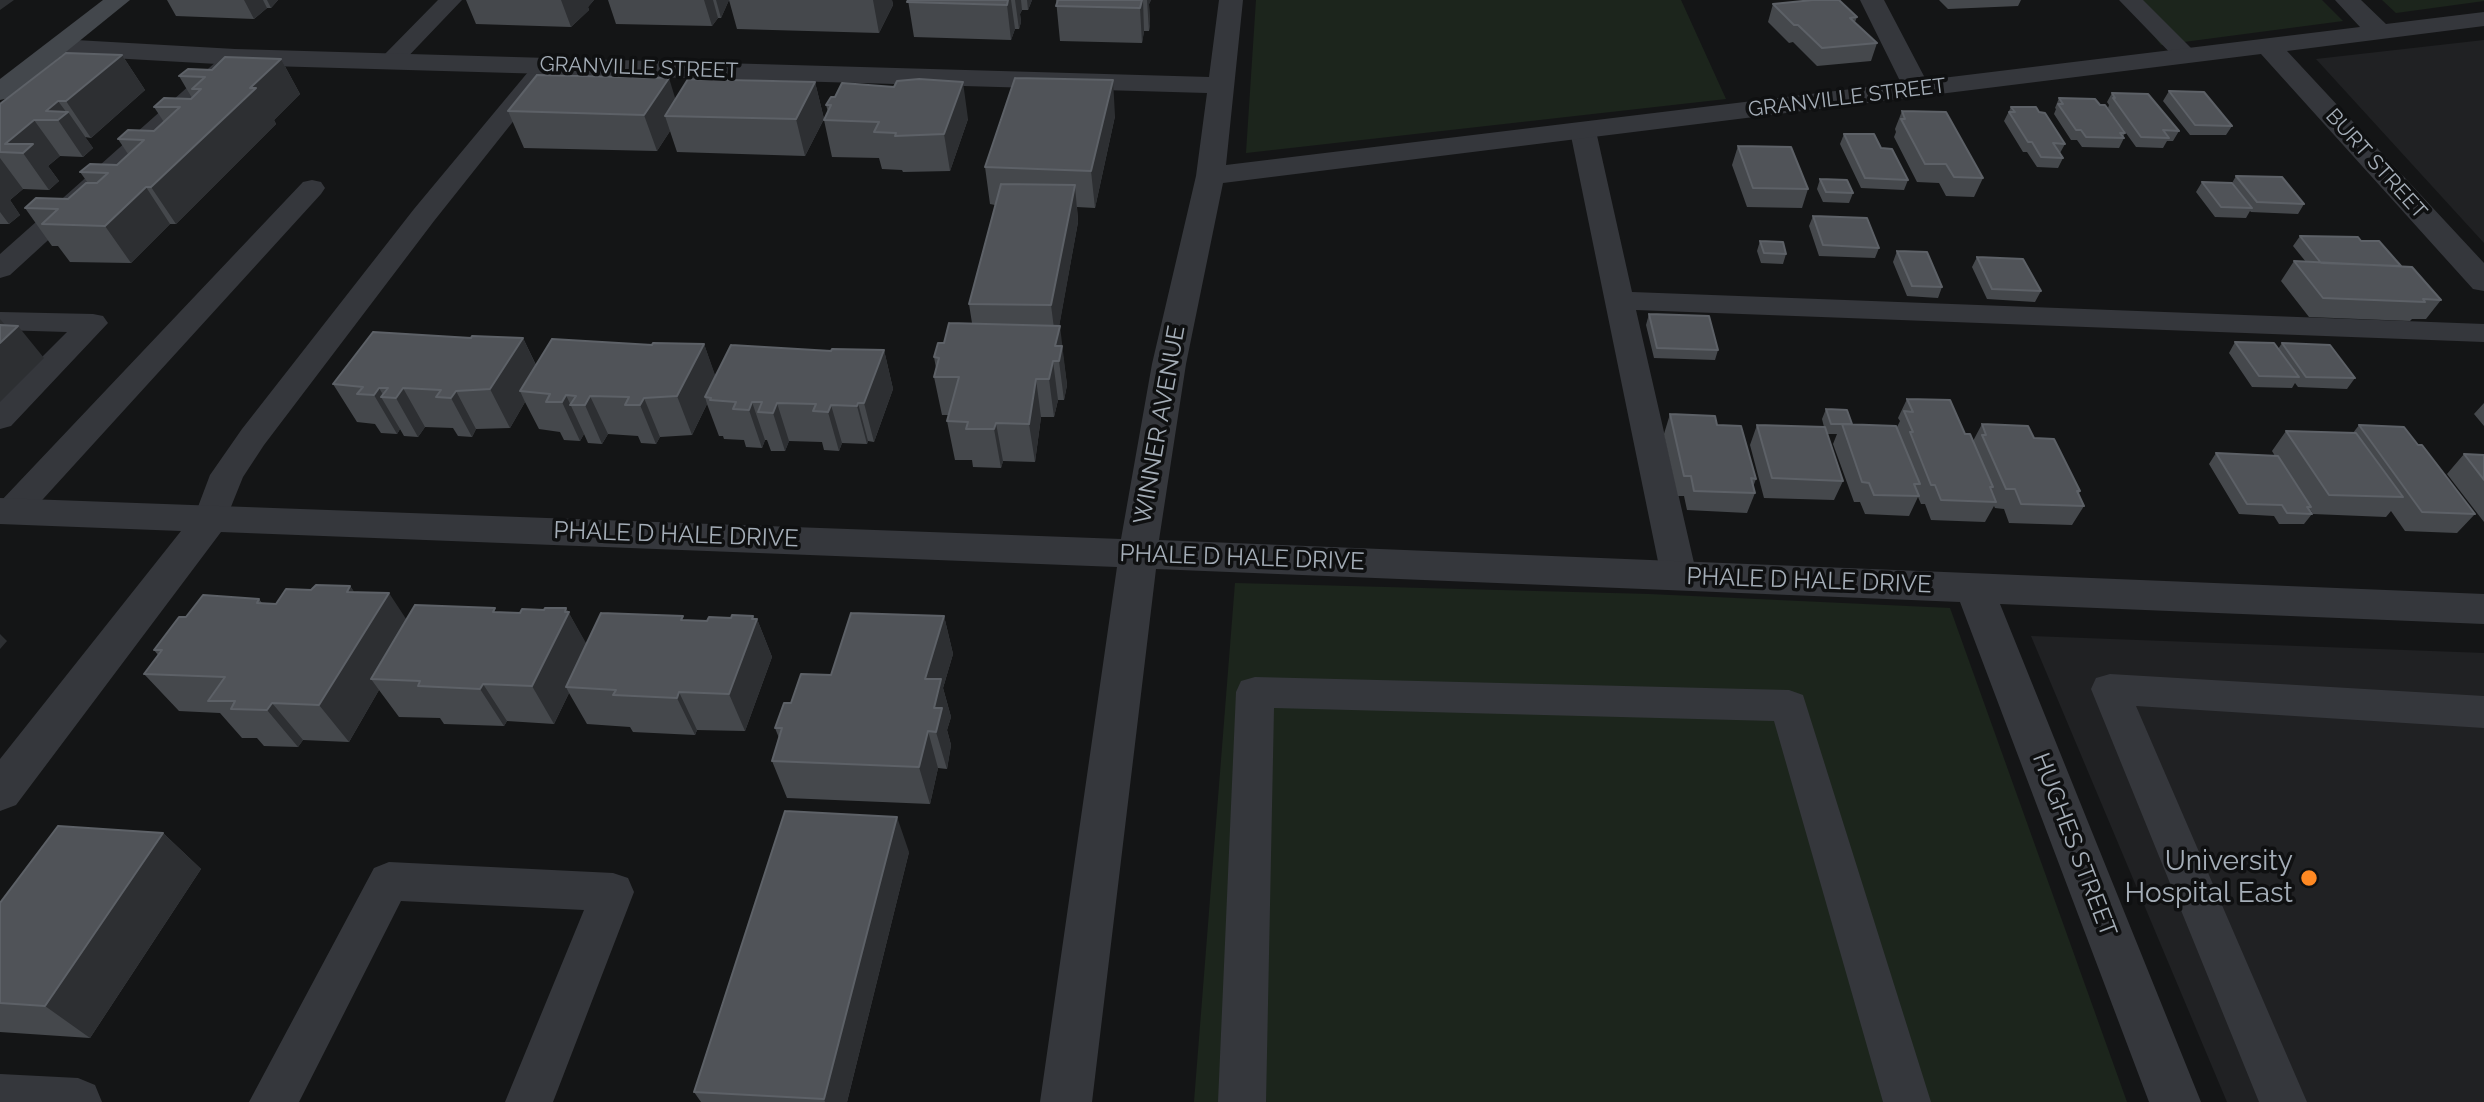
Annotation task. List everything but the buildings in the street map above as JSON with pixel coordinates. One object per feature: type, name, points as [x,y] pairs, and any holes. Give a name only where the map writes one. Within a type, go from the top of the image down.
[{"type":"street","points":[[0,92],[118,0]]},
{"type":"street","name":"WINNER AVENUE","points":[[1066,1102],[1138,554],[1169,364],[1210,176],[1230,0]]},
{"type":"street","points":[[1872,0],[1917,89]]},
{"type":"street","points":[[2347,0],[2380,32]]},
{"type":"street","name":"GRANVILLE STREET","points":[[1210,176],[2484,19]]},
{"type":"street","name":"BURT STREET","points":[[2268,46],[2484,282]]},
{"type":"street","name":"GRANVILLE STREET","points":[[58,47],[235,57],[1221,85]]},
{"type":"street","name":"PHALE D HALE DRIVE","points":[[6,511],[2484,609]]},
{"type":"street","points":[[0,792],[210,520]]},
{"type":"street","name":"HUGHES STREET","points":[[1974,588],[2175,1102]]},
{"type":"lane","points":[[391,61],[451,0]]},
{"type":"lane","points":[[2130,0],[2186,56]]},
{"type":"lane","points":[[0,270],[235,57]]},
{"type":"lane","points":[[210,520],[227,475],[253,437],[424,215],[546,65]]},
{"type":"lane","points":[[1583,131],[1679,576]]},
{"type":"lane","points":[[6,511],[312,188]]},
{"type":"lane","points":[[1620,300],[2484,333]]},
{"type":"lane","points":[[0,321],[93,324],[0,418]]},
{"type":"lane","points":[[2283,1102],[2110,689],[2484,712]]},
{"type":"lane","points":[[1242,1102],[1255,692],[1789,706],[1906,1102]]},
{"type":"lane","points":[[273,1102],[389,881],[613,892],[529,1102]]},
{"type":"lane","points":[[0,1098],[78,1102]]},
{"type":"shaded area","points":[[1256,0],[1681,0],[1726,99],[1246,153]]},
{"type":"shaded area","points":[[2126,0],[2322,0],[2343,21],[2161,45]]},
{"type":"shaded area","points":[[2382,0],[2484,0],[2484,1],[2396,13]]},
{"type":"shaded area","points":[[2484,40],[2484,243],[2316,59]]},
{"type":"shaded area","points":[[1235,583],[1649,594],[1950,608],[2127,1102],[1194,1102]]},
{"type":"shaded area","name":"University Hospital East","points":[[2031,636],[2484,653],[2484,1102],[2227,1102]]},
{"type":"place","name":"University Hospital East","points":[[2309,878]]}]
